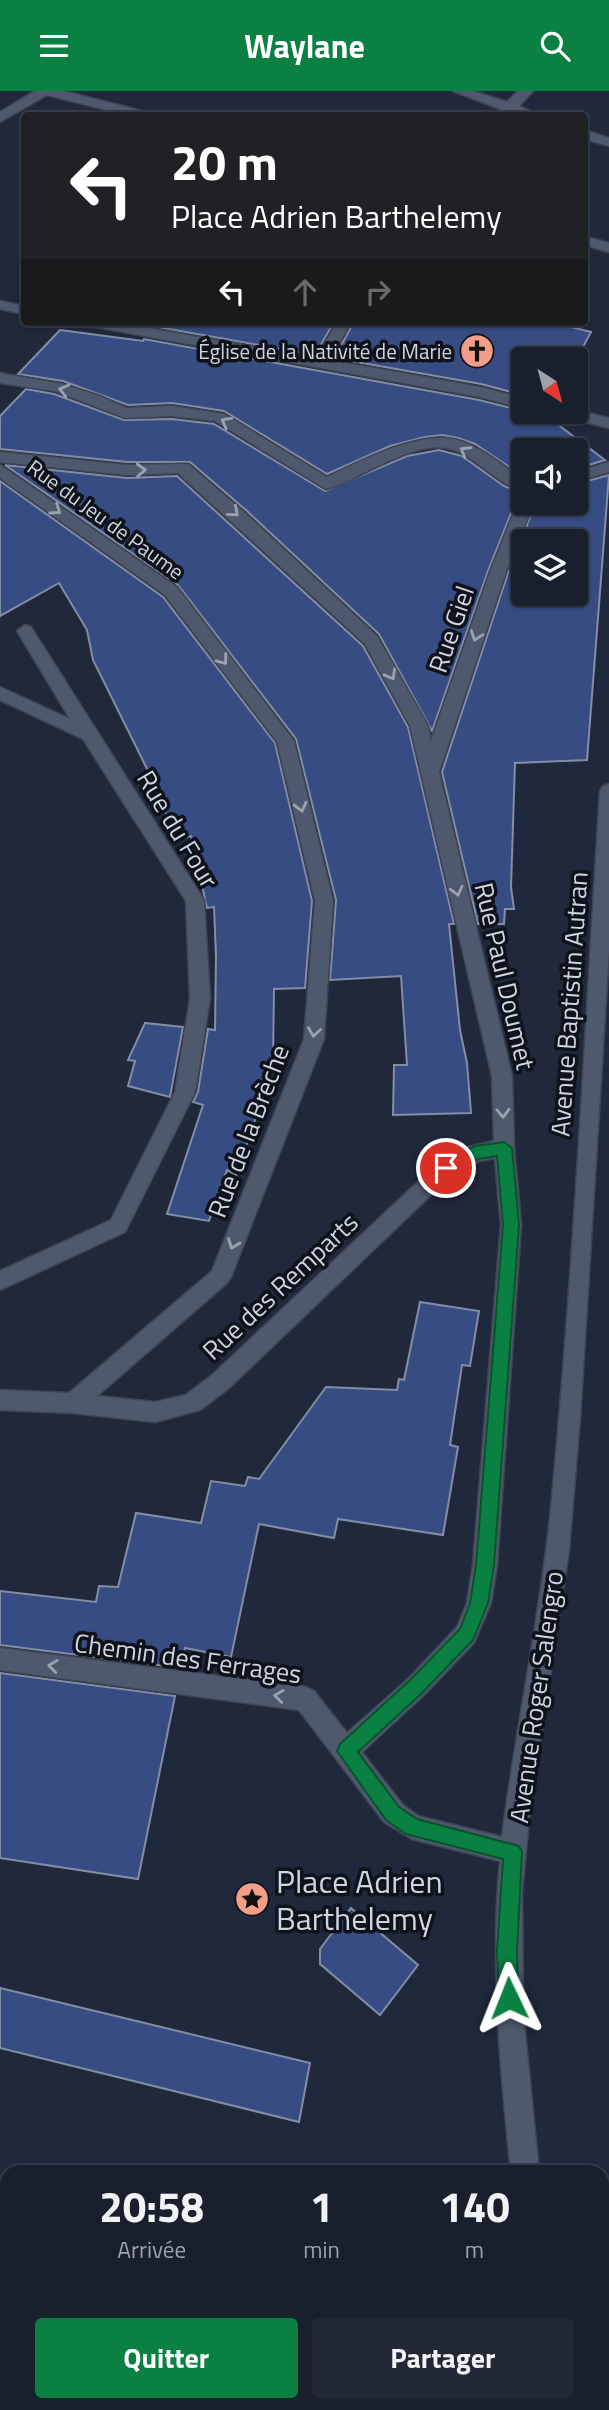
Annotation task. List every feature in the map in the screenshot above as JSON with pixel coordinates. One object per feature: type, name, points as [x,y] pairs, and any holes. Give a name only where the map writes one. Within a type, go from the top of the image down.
[{"type":"street","points":[[0,118],[46,91],[129,112]]},
{"type":"street","points":[[460,91],[506,112],[526,91]]},
{"type":"street","points":[[588,135],[609,142]]},
{"type":"street","points":[[588,241],[609,248]]},
{"type":"street","points":[[0,305],[21,309]]},
{"type":"street","points":[[111,326],[511,400]]},
{"type":"street","points":[[320,365],[342,326]]},
{"type":"street","points":[[0,378],[57,387],[125,412],[172,411],[219,417],[326,484],[360,466],[426,445],[454,444],[511,479]]},
{"type":"street","points":[[588,418],[609,423]]},
{"type":"street","name":"Rue Paul Doumet","points":[[0,457],[127,470],[182,468],[243,520],[371,640],[419,726],[502,1076],[504,1148],[511,1225],[485,1565],[479,1603],[466,1635],[346,1751]]},
{"type":"street","points":[[588,473],[609,467]]},
{"type":"street","name":"Rue du Jeu de Paume","points":[[0,470],[171,591],[285,741]]},
{"type":"street","name":"Rue Giel","points":[[429,774],[498,572],[521,515]]},
{"type":"street","name":"Rue du Four","points":[[0,1281],[118,1226],[185,1092],[200,999],[195,900],[25,631]]},
{"type":"street","points":[[0,693],[89,736]]},
{"type":"street","name":"Rue de la Brèche","points":[[73,1403],[220,1277],[314,1039],[324,901],[285,741]]},
{"type":"street","name":"Avenue Baptistin Autran","points":[[581,1221],[609,791]]},
{"type":"street","name":"Rue des Remparts","points":[[73,1403],[155,1412],[192,1403],[220,1382],[446,1168],[475,1153],[504,1148]]},
{"type":"street","name":"Avenue Roger Salengro","points":[[524,2165],[509,2018],[507,1951],[513,1852],[562,1510],[581,1221]]},
{"type":"street","points":[[0,1400],[73,1403]]},
{"type":"street","name":"Chemin des Ferrages","points":[[0,1659],[306,1699],[346,1751]]},
{"type":"street","points":[[346,1751],[393,1813],[412,1828],[513,1852]]},
{"type":"building","points":[[152,326],[332,326],[315,355]]},
{"type":"building","name":"Église de la Nativité de Marie","points":[[352,326],[567,326],[591,332],[583,347],[511,347],[511,392],[334,358]]},
{"type":"building","points":[[60,330],[144,339],[479,400],[511,408],[511,424],[557,424],[576,438],[511,438],[511,468],[475,444],[442,435],[425,437],[390,446],[327,474],[224,411],[172,403],[128,405],[63,381],[18,374]]},
{"type":"building","points":[[26,389],[54,394],[124,420],[172,419],[214,424],[325,491],[407,456],[439,450],[462,456],[511,489],[511,514],[432,731],[379,634],[247,511],[190,462],[127,462],[0,449],[0,416]]},
{"type":"building","points":[[588,447],[605,460],[588,465]]},
{"type":"building","points":[[5,465],[127,478],[177,476],[363,646],[408,727],[454,924],[449,924],[471,1113],[393,1115],[394,1065],[407,1065],[401,976],[330,980],[336,900],[296,739],[178,585]]},
{"type":"building","points":[[609,475],[587,760],[515,763],[511,887],[514,909],[505,909],[504,924],[478,924],[442,772],[511,565],[511,606],[588,606],[588,529],[525,529],[531,515],[588,515],[588,481]]},
{"type":"building","points":[[0,481],[163,597],[275,743],[312,901],[305,988],[274,989],[273,1060],[269,1079],[236,1175],[227,1170],[209,1221],[167,1214],[203,1105],[193,1102],[198,1092],[208,1029],[215,1030],[214,907],[207,908],[191,836],[178,839],[156,793],[159,793],[93,660],[87,630],[59,583],[0,616]]},
{"type":"building","points":[[145,1023],[183,1027],[170,1097],[128,1086],[135,1061],[128,1060]]},
{"type":"building","points":[[420,1302],[479,1311],[470,1366],[462,1365],[450,1445],[458,1447],[443,1535],[338,1519],[334,1538],[259,1524],[231,1657],[185,1648],[181,1668],[0,1645],[0,1591],[96,1602],[99,1586],[118,1587],[136,1513],[201,1523],[211,1481],[245,1486],[248,1477],[259,1479],[326,1387],[397,1390],[399,1379],[404,1380]]},
{"type":"building","points":[[0,1673],[175,1696],[138,1879],[0,1858]]},
{"type":"building","points":[[351,1908],[418,1965],[380,2015],[320,1964],[320,1949]]},
{"type":"building","points":[[0,1988],[310,2063],[299,2122],[0,2048]]},
{"type":"place","name":"Église de la Nativité de Marie","points":[[477,351]]},
{"type":"place","name":"Place Adrien Barthelemy","points":[[252,1899]]},
{"type":"route","points":[[446,1168],[475,1153],[504,1148],[511,1225],[485,1565],[479,1603],[466,1635],[346,1751],[393,1813],[412,1828],[513,1852],[507,1951],[509,1998]]}]
